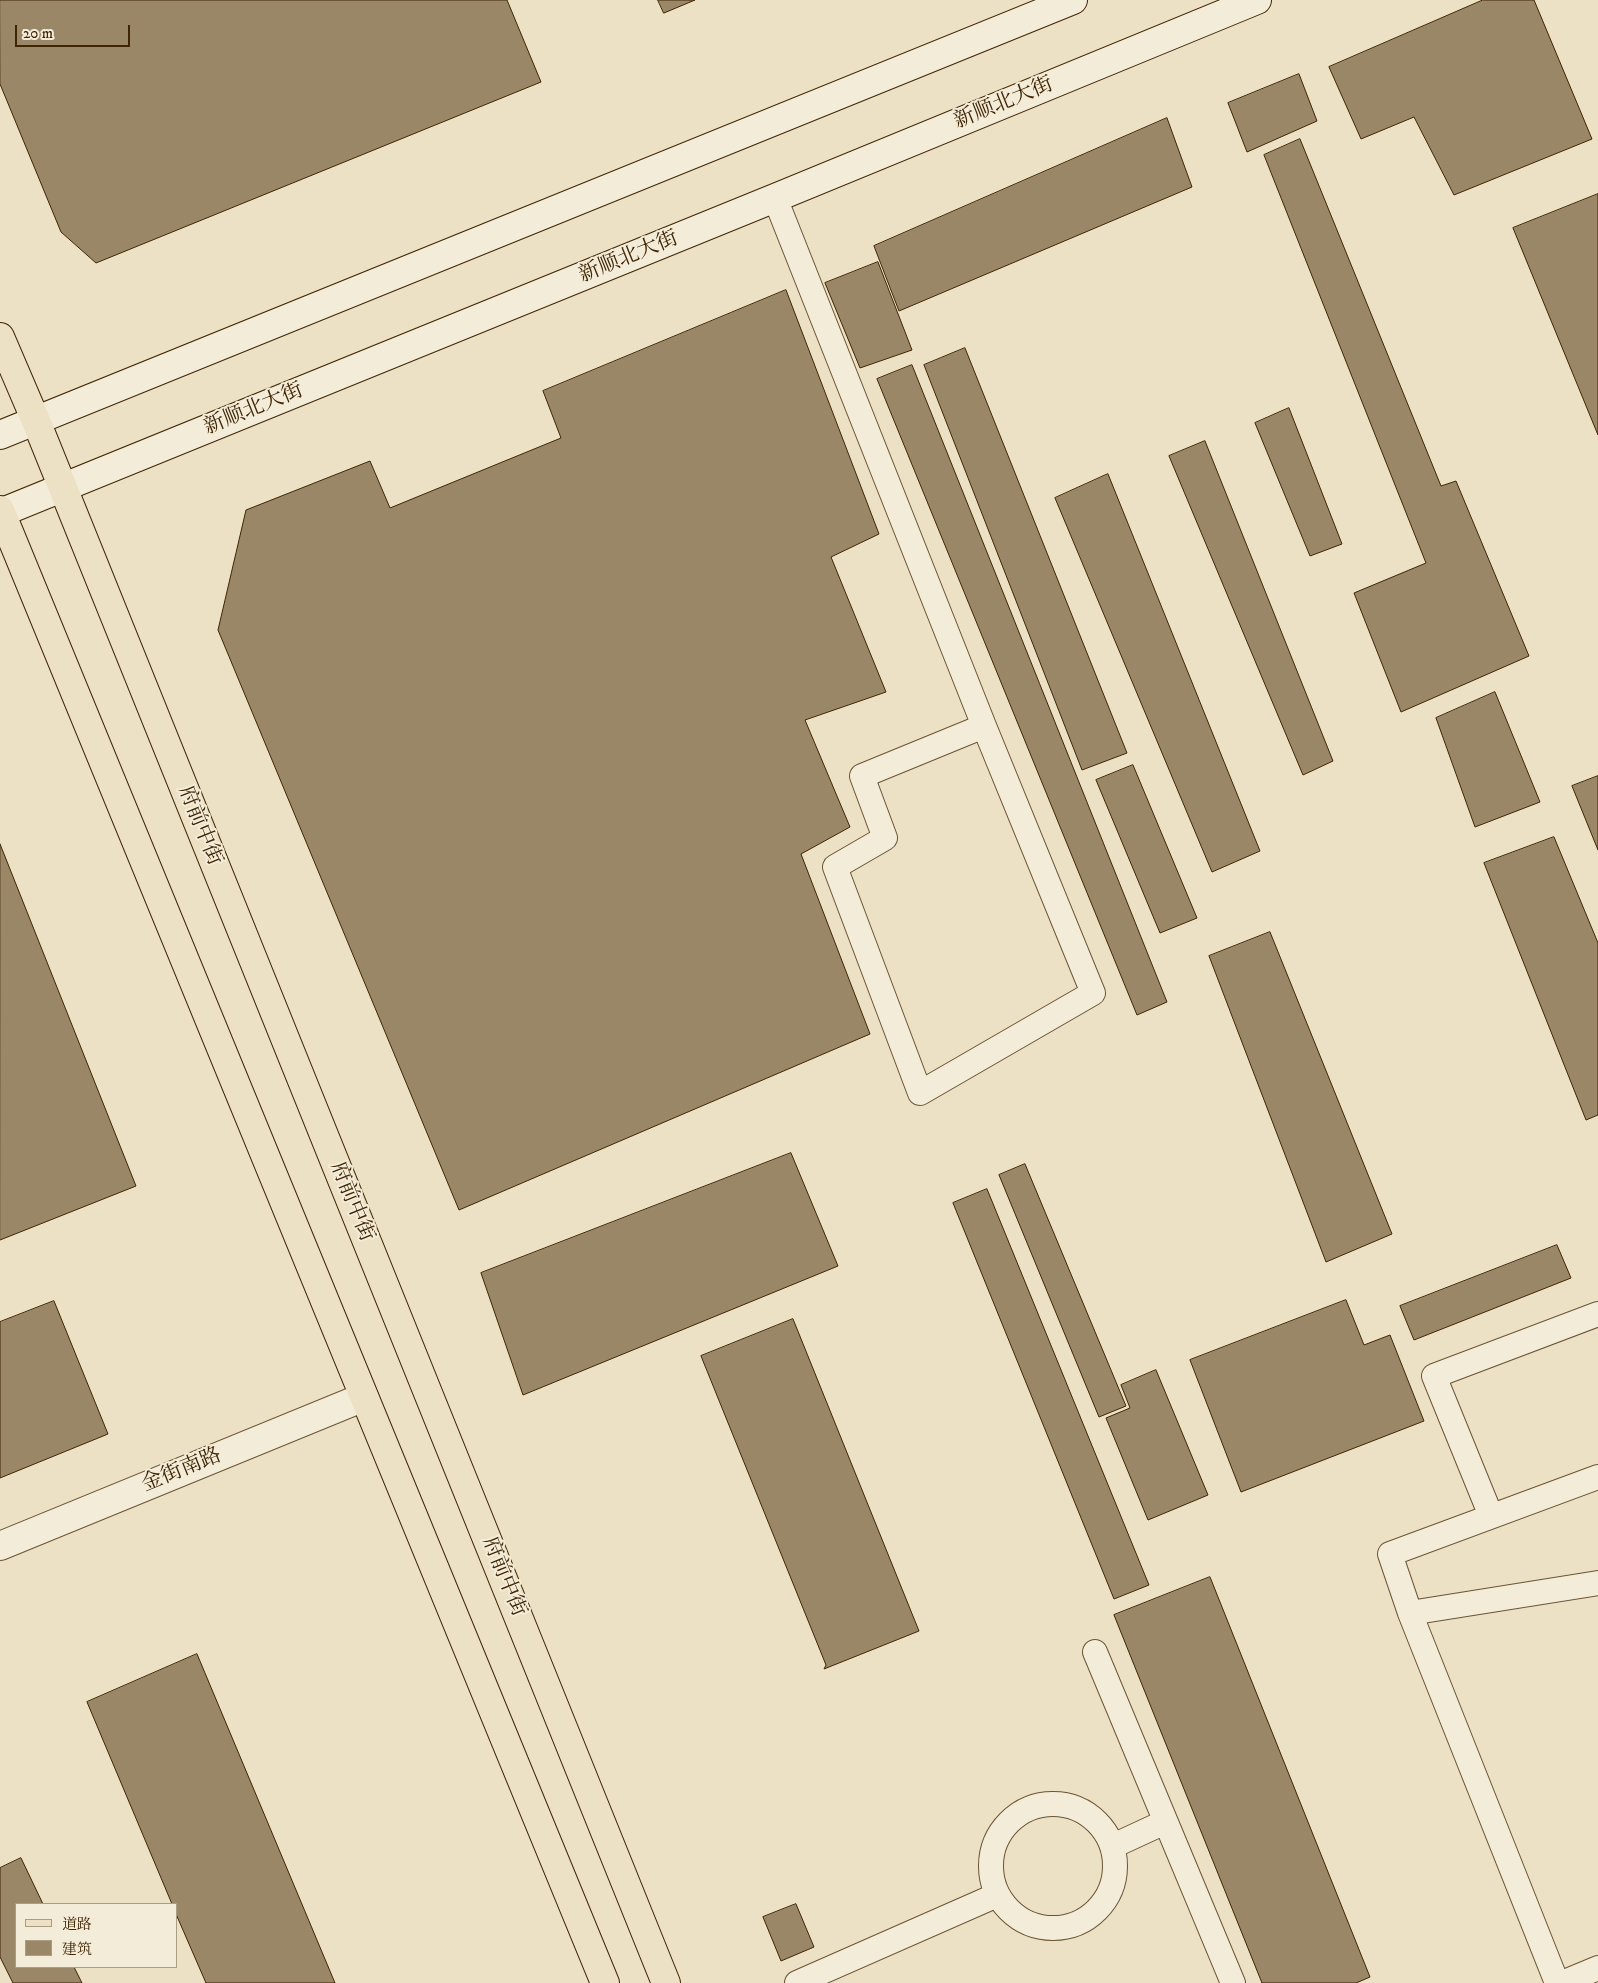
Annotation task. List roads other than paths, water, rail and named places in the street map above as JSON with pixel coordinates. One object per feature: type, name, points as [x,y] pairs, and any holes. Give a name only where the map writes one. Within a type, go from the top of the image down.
[{"type":"main road","points":[[0,435],[1073,0]]},
{"type":"main road","name":"新顺北大街","points":[[0,512],[775,198],[1257,0]]},
{"type":"main road","name":"府前中街","points":[[0,337],[36,421],[666,1983]]},
{"type":"main road","points":[[0,512],[605,1983]]},
{"type":"main road","name":"金街南路","points":[[0,1546],[364,1397]]},
{"type":"lane","points":[[775,198],[984,726],[1093,993],[920,1093],[836,867],[885,838],[862,776],[984,726]]},
{"type":"lane","points":[[1491,1516],[1434,1376],[1598,1314]]},
{"type":"lane","points":[[1557,1983],[1410,1613],[1390,1554],[1598,1477]]},
{"type":"lane","points":[[1410,1613],[1578,1588],[1598,1583]]},
{"type":"lane","points":[[1095,1652],[1233,1983]]},
{"type":"lane","points":[[1048,1803],[1069,1805],[1088,1813],[1103,1827],[1112,1846],[1116,1866],[1112,1887],[1102,1905],[1087,1919],[1068,1927],[1047,1928],[1027,1923],[1010,1911],[997,1894],[991,1875],[991,1854],[998,1835],[1011,1819],[1028,1808],[1048,1803]]},
{"type":"lane","points":[[1112,1846],[1165,1822]]},
{"type":"lane","points":[[797,1983],[997,1894]]},
{"type":"lane","points":[[1562,1983],[1598,1968]]}]
